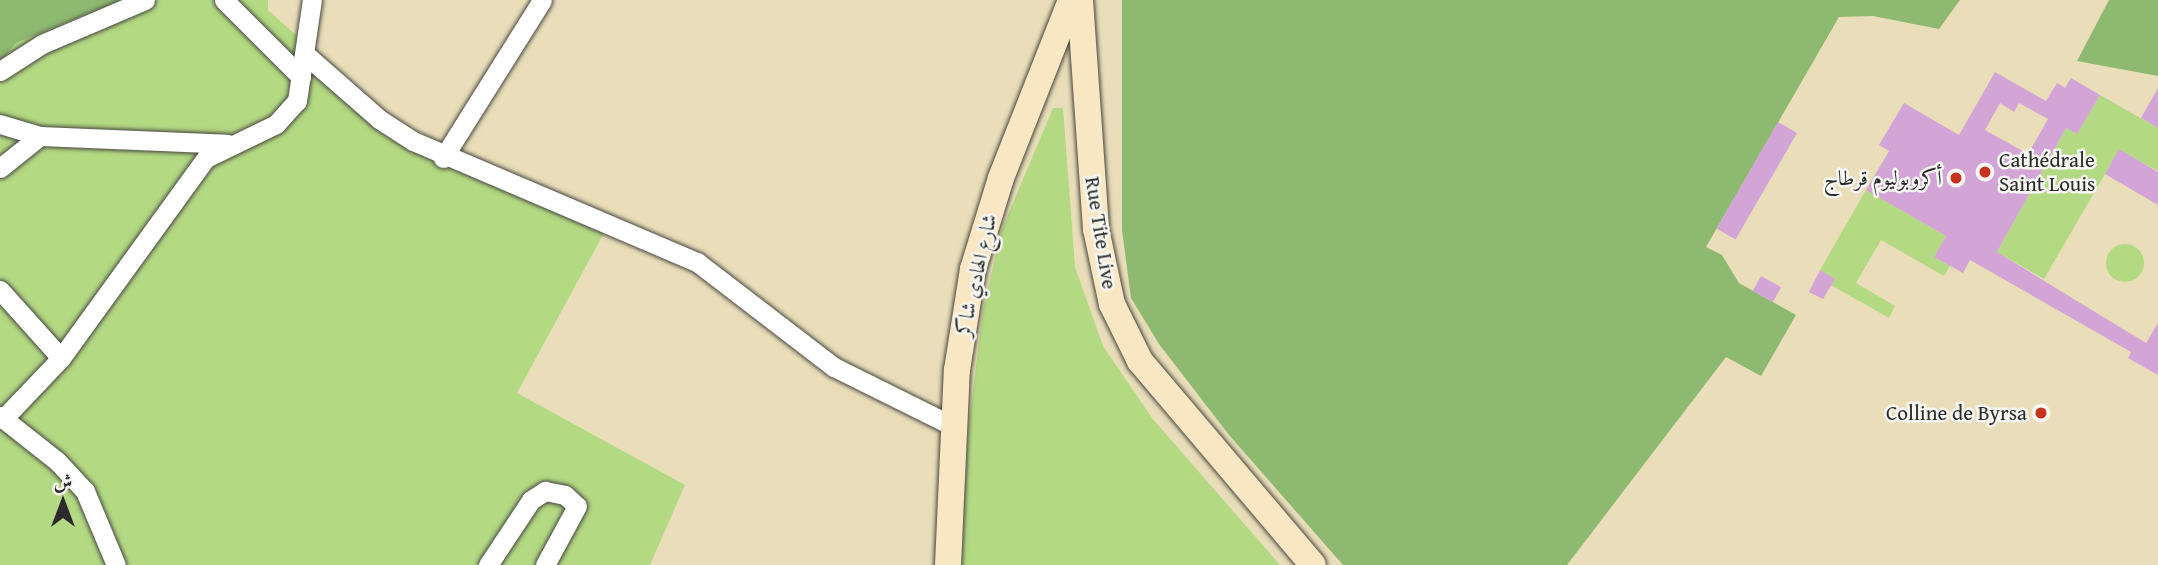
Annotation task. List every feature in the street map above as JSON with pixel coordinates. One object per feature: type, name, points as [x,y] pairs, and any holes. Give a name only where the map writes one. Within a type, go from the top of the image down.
[{"type":"street","points":[[0,71],[42,44],[145,0]]},
{"type":"street","points":[[224,0],[301,77]]},
{"type":"street","points":[[116,565],[85,491],[57,461],[1,418],[61,358],[198,167],[232,144],[286,116],[297,101],[306,55],[312,0]]},
{"type":"street","points":[[443,158],[542,0]]},
{"type":"street","name":"شارع الهادي شاكر","points":[[948,565],[961,332],[973,269],[1001,178],[1071,0]]},
{"type":"street","name":"Rue Tite Live","points":[[1080,0],[1096,229],[1116,313],[1140,361],[1313,565]]},
{"type":"street","points":[[306,55],[379,119],[443,158],[697,262],[834,367],[956,427]]},
{"type":"street","points":[[0,124],[40,136],[232,144]]},
{"type":"street","points":[[0,168],[40,136]]},
{"type":"street","points":[[0,289],[61,358]]},
{"type":"street","points":[[488,565],[524,508],[545,491],[565,495],[577,506],[545,565]]},
{"type":"green space","points":[[0,0],[120,0],[16,43],[0,62]]},
{"type":"green space","points":[[120,0],[268,0],[268,10],[393,122],[563,216],[604,233],[517,393],[685,485],[650,565],[0,565],[0,62],[16,43]]},
{"type":"green space","points":[[1122,0],[1960,0],[1939,29],[1873,16],[1839,17],[1706,247],[1722,255],[1739,283],[1796,315],[1761,376],[1726,357],[1567,565],[1343,565],[1229,435],[1159,344],[1131,298],[1122,230]]},
{"type":"green space","points":[[2109,0],[2158,0],[2158,76],[2077,61]]},
{"type":"green space","points":[[2100,95],[2158,128],[2158,171],[2119,150],[2044,279],[1997,252],[2066,128],[2077,134]]},
{"type":"green space","points":[[1053,108],[1063,108],[1075,267],[1103,346],[1152,418],[1280,565],[961,565],[968,430],[983,310],[1002,229]]},
{"type":"green space","points":[[1866,190],[1946,236],[1934,257],[1950,266],[1944,276],[1881,240],[1856,283],[1895,306],[1889,318],[1831,285],[1835,279],[1820,270]]},
{"type":"green space","points":[[2125,244],[2138,250],[2144,263],[2138,276],[2125,282],[2112,276],[2106,263],[2112,250]]},
{"type":"building","points":[[1995,72],[2046,101],[2057,83],[2065,88],[2071,78],[2100,95],[2077,134],[2066,128],[1997,252],[2146,343],[2158,323],[2158,375],[2128,358],[2131,352],[1970,260],[1963,273],[1934,257],[1946,236],[1866,190],[1889,151],[1879,145],[1904,103],[1959,135]],"holes":[[[2000,103],[2014,112],[2019,103],[2048,119],[2028,154],[1985,130]]]},
{"type":"building","points":[[2158,88],[2158,128],[2141,118]]},
{"type":"building","points":[[1778,122],[1797,133],[1736,240],[1716,229]]},
{"type":"building","points":[[2119,149],[2158,172],[2158,205],[2105,174]]},
{"type":"building","points":[[1820,270],[1835,279],[1823,299],[1809,292]]},
{"type":"building","points":[[1761,276],[1781,287],[1773,302],[1753,291]]},
{"type":"place","name":"Cathédrale Saint Louis","points":[[1985,172]]},
{"type":"place","name":"أكروبوليوم قرطاج","points":[[1956,178]]},
{"type":"place","name":"Colline de Byrsa","points":[[2041,413]]}]
